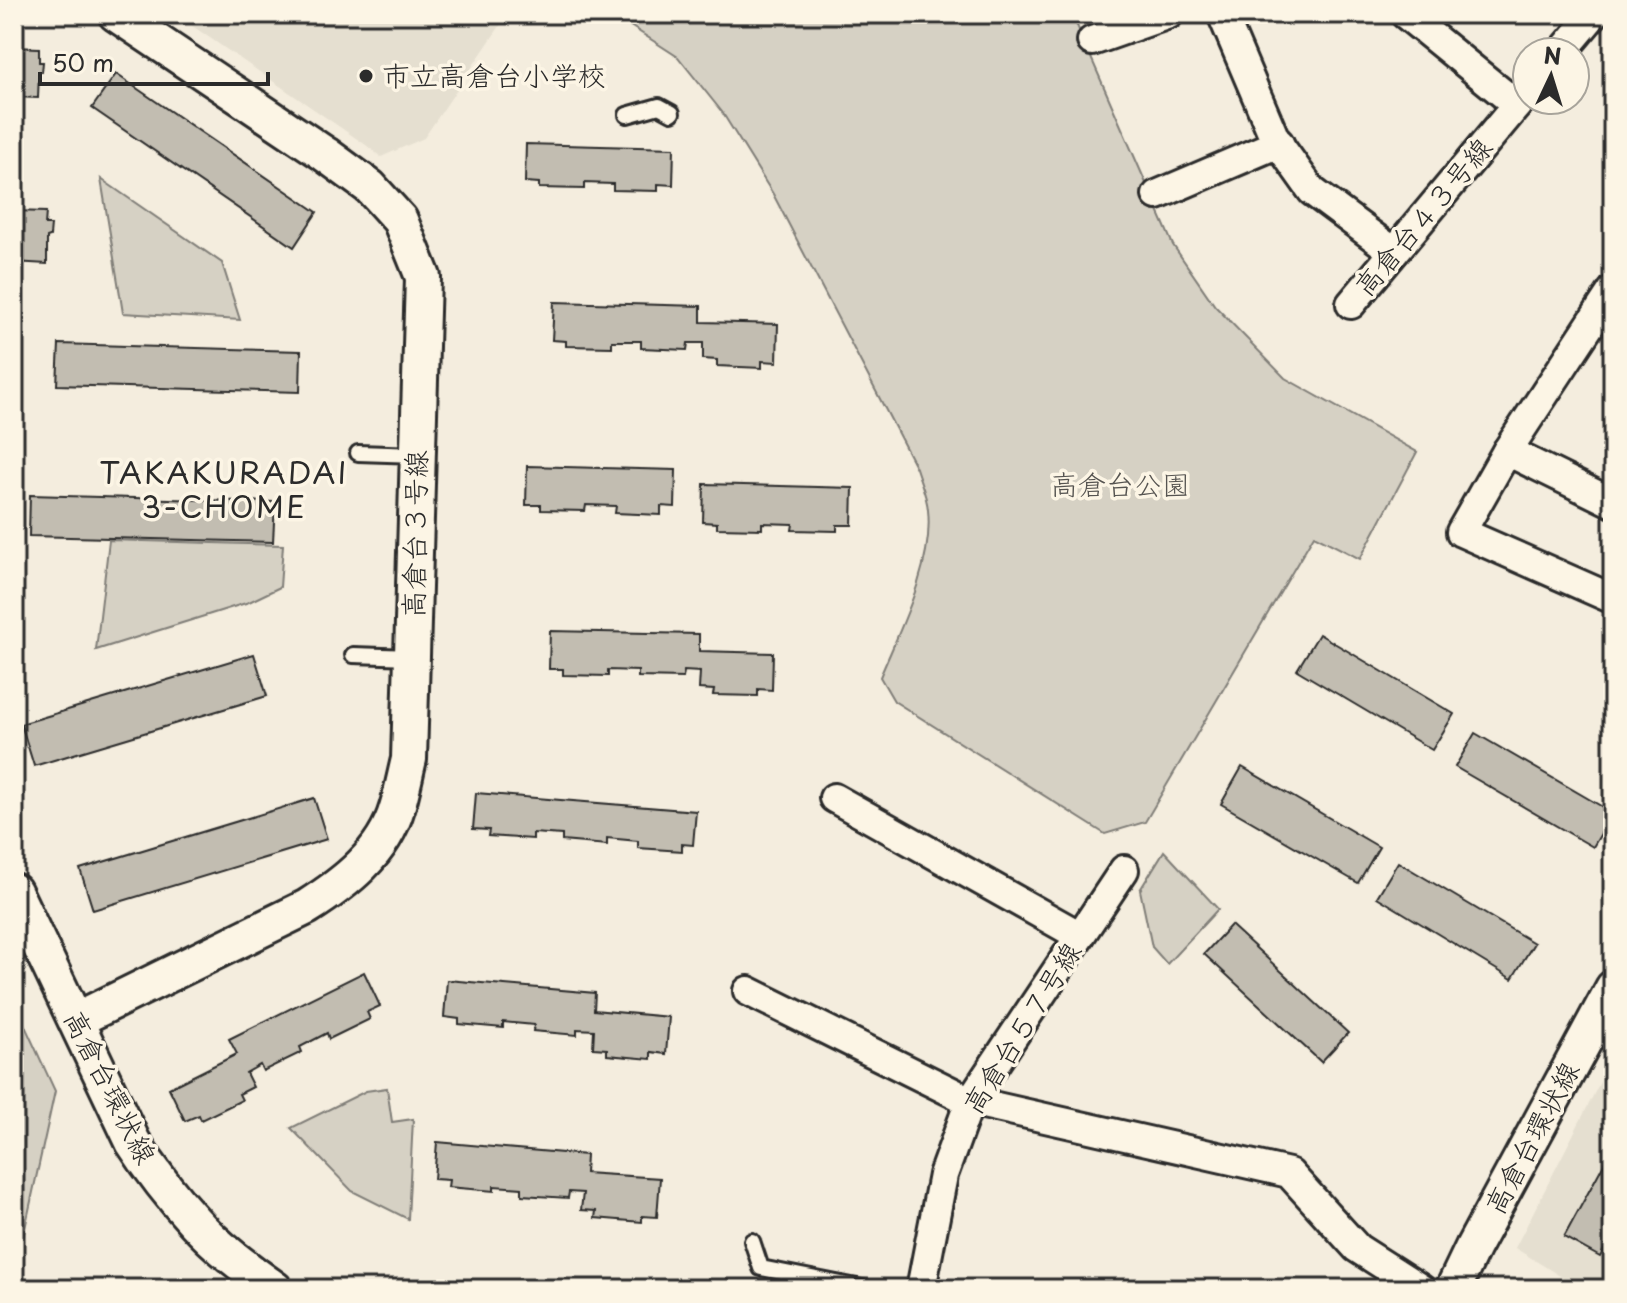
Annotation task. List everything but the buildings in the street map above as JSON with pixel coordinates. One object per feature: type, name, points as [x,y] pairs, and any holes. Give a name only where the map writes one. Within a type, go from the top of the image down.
[{"type":"street","name":"高倉台３号線","points":[[76,1020],[307,907],[337,888],[376,851],[397,810],[409,759],[423,277],[400,220],[370,187],[116,14]]},
{"type":"street","points":[[1092,41],[1169,14]]},
{"type":"street","points":[[1222,14],[1279,143],[1312,191],[1394,252]]},
{"type":"street","points":[[1405,14],[1511,91]]},
{"type":"street","points":[[1575,36],[1594,14]]},
{"type":"street","name":"高倉台４３号線","points":[[1351,304],[1511,112]]},
{"type":"street","points":[[1157,195],[1279,143]]},
{"type":"street","points":[[1613,290],[1507,451],[1461,532],[1613,599]]},
{"type":"street","points":[[1507,451],[1613,503]]},
{"type":"street","points":[[834,798],[1080,936]]},
{"type":"street","name":"高倉台５７号線","points":[[921,1289],[943,1175],[970,1101],[1124,870]]},
{"type":"street","name":"高倉台環状線","points":[[14,891],[133,1142],[195,1223],[242,1265],[275,1289]]},
{"type":"street","name":"高倉台環状線","points":[[1453,1289],[1613,988]]},
{"type":"street","points":[[748,991],[970,1101],[1289,1173],[1357,1248],[1421,1289]]},
{"type":"lane","points":[[627,115],[659,106],[672,113]]},
{"type":"lane","points":[[358,453],[417,455]]},
{"type":"lane","points":[[353,655],[412,657]]},
{"type":"lane","points":[[752,1241],[761,1268],[867,1289]]},
{"type":"shaded area","name":"市立高倉台小学校","points":[[175,14],[508,14],[424,138],[381,157]]},
{"type":"shaded area","points":[[1613,1057],[1613,1289],[1581,1289],[1515,1248]]},
{"type":"green space","name":"高倉台公園","points":[[612,14],[1072,14],[1173,245],[1215,306],[1285,378],[1417,452],[1360,559],[1314,535],[1145,822],[1105,834],[894,701],[880,677],[914,596],[926,552],[928,531],[925,494],[916,468],[773,194],[722,112],[678,57]]},
{"type":"green space","points":[[101,179],[222,263],[240,320],[123,313]]},
{"type":"green space","points":[[109,540],[283,545],[280,587],[249,602],[96,650]]},
{"type":"green space","points":[[1164,851],[1218,909],[1167,964],[1152,947],[1140,890]]},
{"type":"green space","points":[[14,1002],[55,1091],[14,1279]]},
{"type":"green space","points":[[387,1088],[392,1122],[413,1119],[408,1219],[352,1191],[291,1128],[366,1091]]},
{"type":"place","name":"市立高倉台小学校","points":[[366,76]]},
{"type":"district","name":"TAKAKURADAI 3-CHOME","points":[[224,491]]}]
